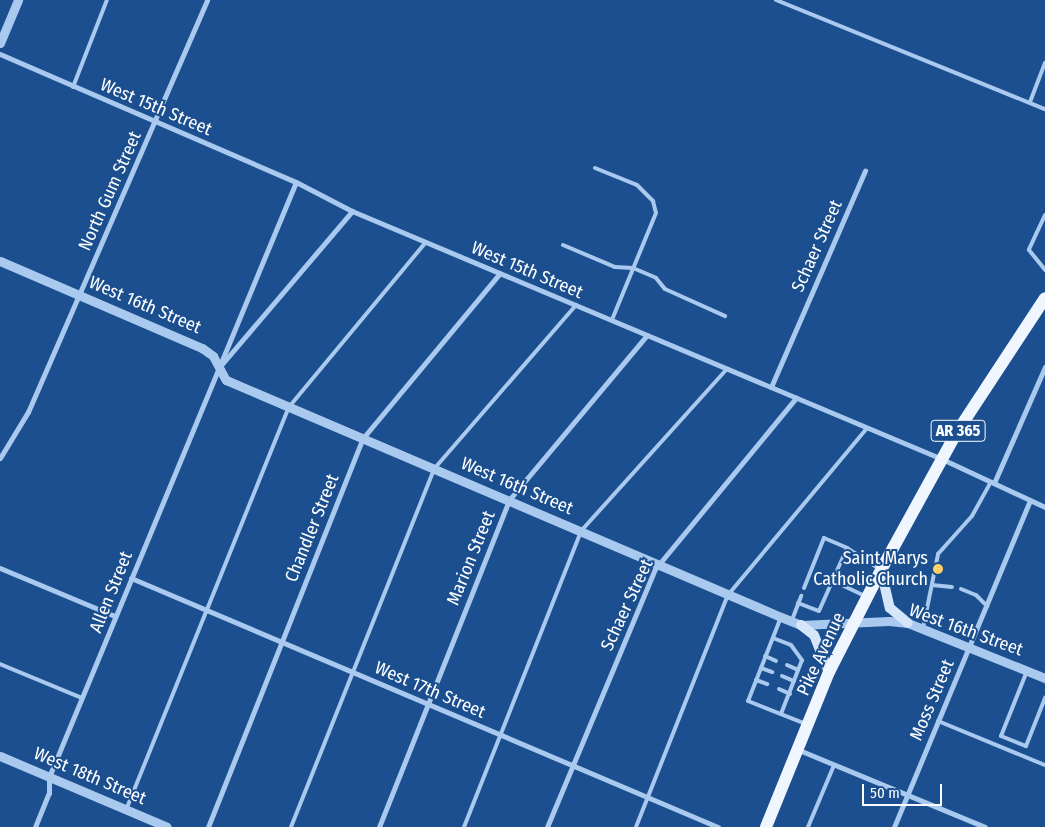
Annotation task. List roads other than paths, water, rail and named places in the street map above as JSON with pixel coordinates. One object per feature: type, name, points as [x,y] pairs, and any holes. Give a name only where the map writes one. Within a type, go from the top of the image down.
[{"type":"main road","name":"Pike Avenue","points":[[766,827],[829,672],[881,570],[942,460],[1045,298]]},
{"type":"main road","points":[[881,570],[890,608],[908,623]]},
{"type":"main road","points":[[796,623],[814,635],[829,672]]},
{"type":"street","points":[[0,43],[18,0]]},
{"type":"street","name":"North Gum Street","points":[[0,458],[28,412],[207,0]]},
{"type":"street","name":"West 15th Street","points":[[0,54],[296,182],[352,211],[942,460],[1045,507]]},
{"type":"street","name":"Schaer Street","points":[[771,387],[865,171]]},
{"type":"street","name":"Allen Street","points":[[35,827],[49,793],[49,777],[296,182]]},
{"type":"street","name":"Allen Street","points":[[218,368],[352,211]]},
{"type":"street","name":"West 16th Street","points":[[0,261],[202,348],[210,353],[226,380],[781,618],[796,623],[853,624],[888,621],[908,623],[1045,678]]},
{"type":"street","name":"Chandler Street","points":[[208,827],[363,438],[500,273]]},
{"type":"street","name":"Marion Street","points":[[379,827],[509,500],[647,335]]},
{"type":"street","points":[[993,483],[1045,367]]},
{"type":"street","name":"Schaer Street","points":[[547,827],[658,565],[796,398]]},
{"type":"street","name":"Moss Street","points":[[894,827],[1030,501]]},
{"type":"street","points":[[0,568],[115,616]]},
{"type":"street","name":"West 17th Street","points":[[131,578],[718,827]]},
{"type":"street","points":[[798,750],[985,827]]},
{"type":"street","name":"West 18th Street","points":[[0,756],[167,827]]},
{"type":"lane","points":[[73,86],[108,0]]},
{"type":"lane","points":[[776,0],[1045,109]]},
{"type":"lane","points":[[1030,102],[1045,63]]},
{"type":"lane","points":[[595,168],[637,185],[653,201],[656,213],[612,320]]},
{"type":"lane","points":[[1045,215],[1029,250],[1045,270]]},
{"type":"lane","points":[[126,810],[289,407],[426,242]]},
{"type":"lane","points":[[563,245],[615,267],[633,268],[656,278],[665,289],[725,316]]},
{"type":"lane","points":[[292,827],[434,469],[576,305]]},
{"type":"lane","points":[[464,827],[581,532],[727,369]]},
{"type":"lane","points":[[636,827],[728,595],[867,428]]},
{"type":"lane","points":[[923,629],[938,554],[972,516],[993,483]]},
{"type":"lane","points":[[812,587],[805,586],[824,538],[847,548],[881,570]]},
{"type":"lane","points":[[798,603],[819,611],[847,548]]},
{"type":"lane","points":[[816,557],[823,560]]},
{"type":"lane","points":[[832,564],[838,567]]},
{"type":"lane","points":[[811,571],[817,574]]},
{"type":"lane","points":[[827,578],[867,597]]},
{"type":"lane","points":[[932,585],[952,586]]},
{"type":"lane","points":[[961,589],[976,594],[987,606]]},
{"type":"lane","points":[[822,591],[827,593]]},
{"type":"lane","points":[[796,623],[798,603],[801,596]]},
{"type":"lane","points":[[781,618],[748,701],[808,725]]},
{"type":"lane","points":[[773,638],[791,645],[802,660],[781,714]]},
{"type":"lane","points":[[765,656],[776,661]]},
{"type":"lane","points":[[0,664],[82,698]]},
{"type":"lane","points":[[787,665],[798,670]]},
{"type":"lane","points":[[761,668],[772,672]]},
{"type":"lane","points":[[1028,670],[1001,736],[1026,746],[1045,698]]},
{"type":"lane","points":[[782,676],[794,681]]},
{"type":"lane","points":[[756,680],[767,684]]},
{"type":"lane","points":[[778,689],[790,694]]},
{"type":"lane","points":[[938,721],[1045,765]]},
{"type":"lane","points":[[808,827],[834,764]]},
{"type":"place","name":"Saint Marys Catholic Church","points":[[938,569]]}]
